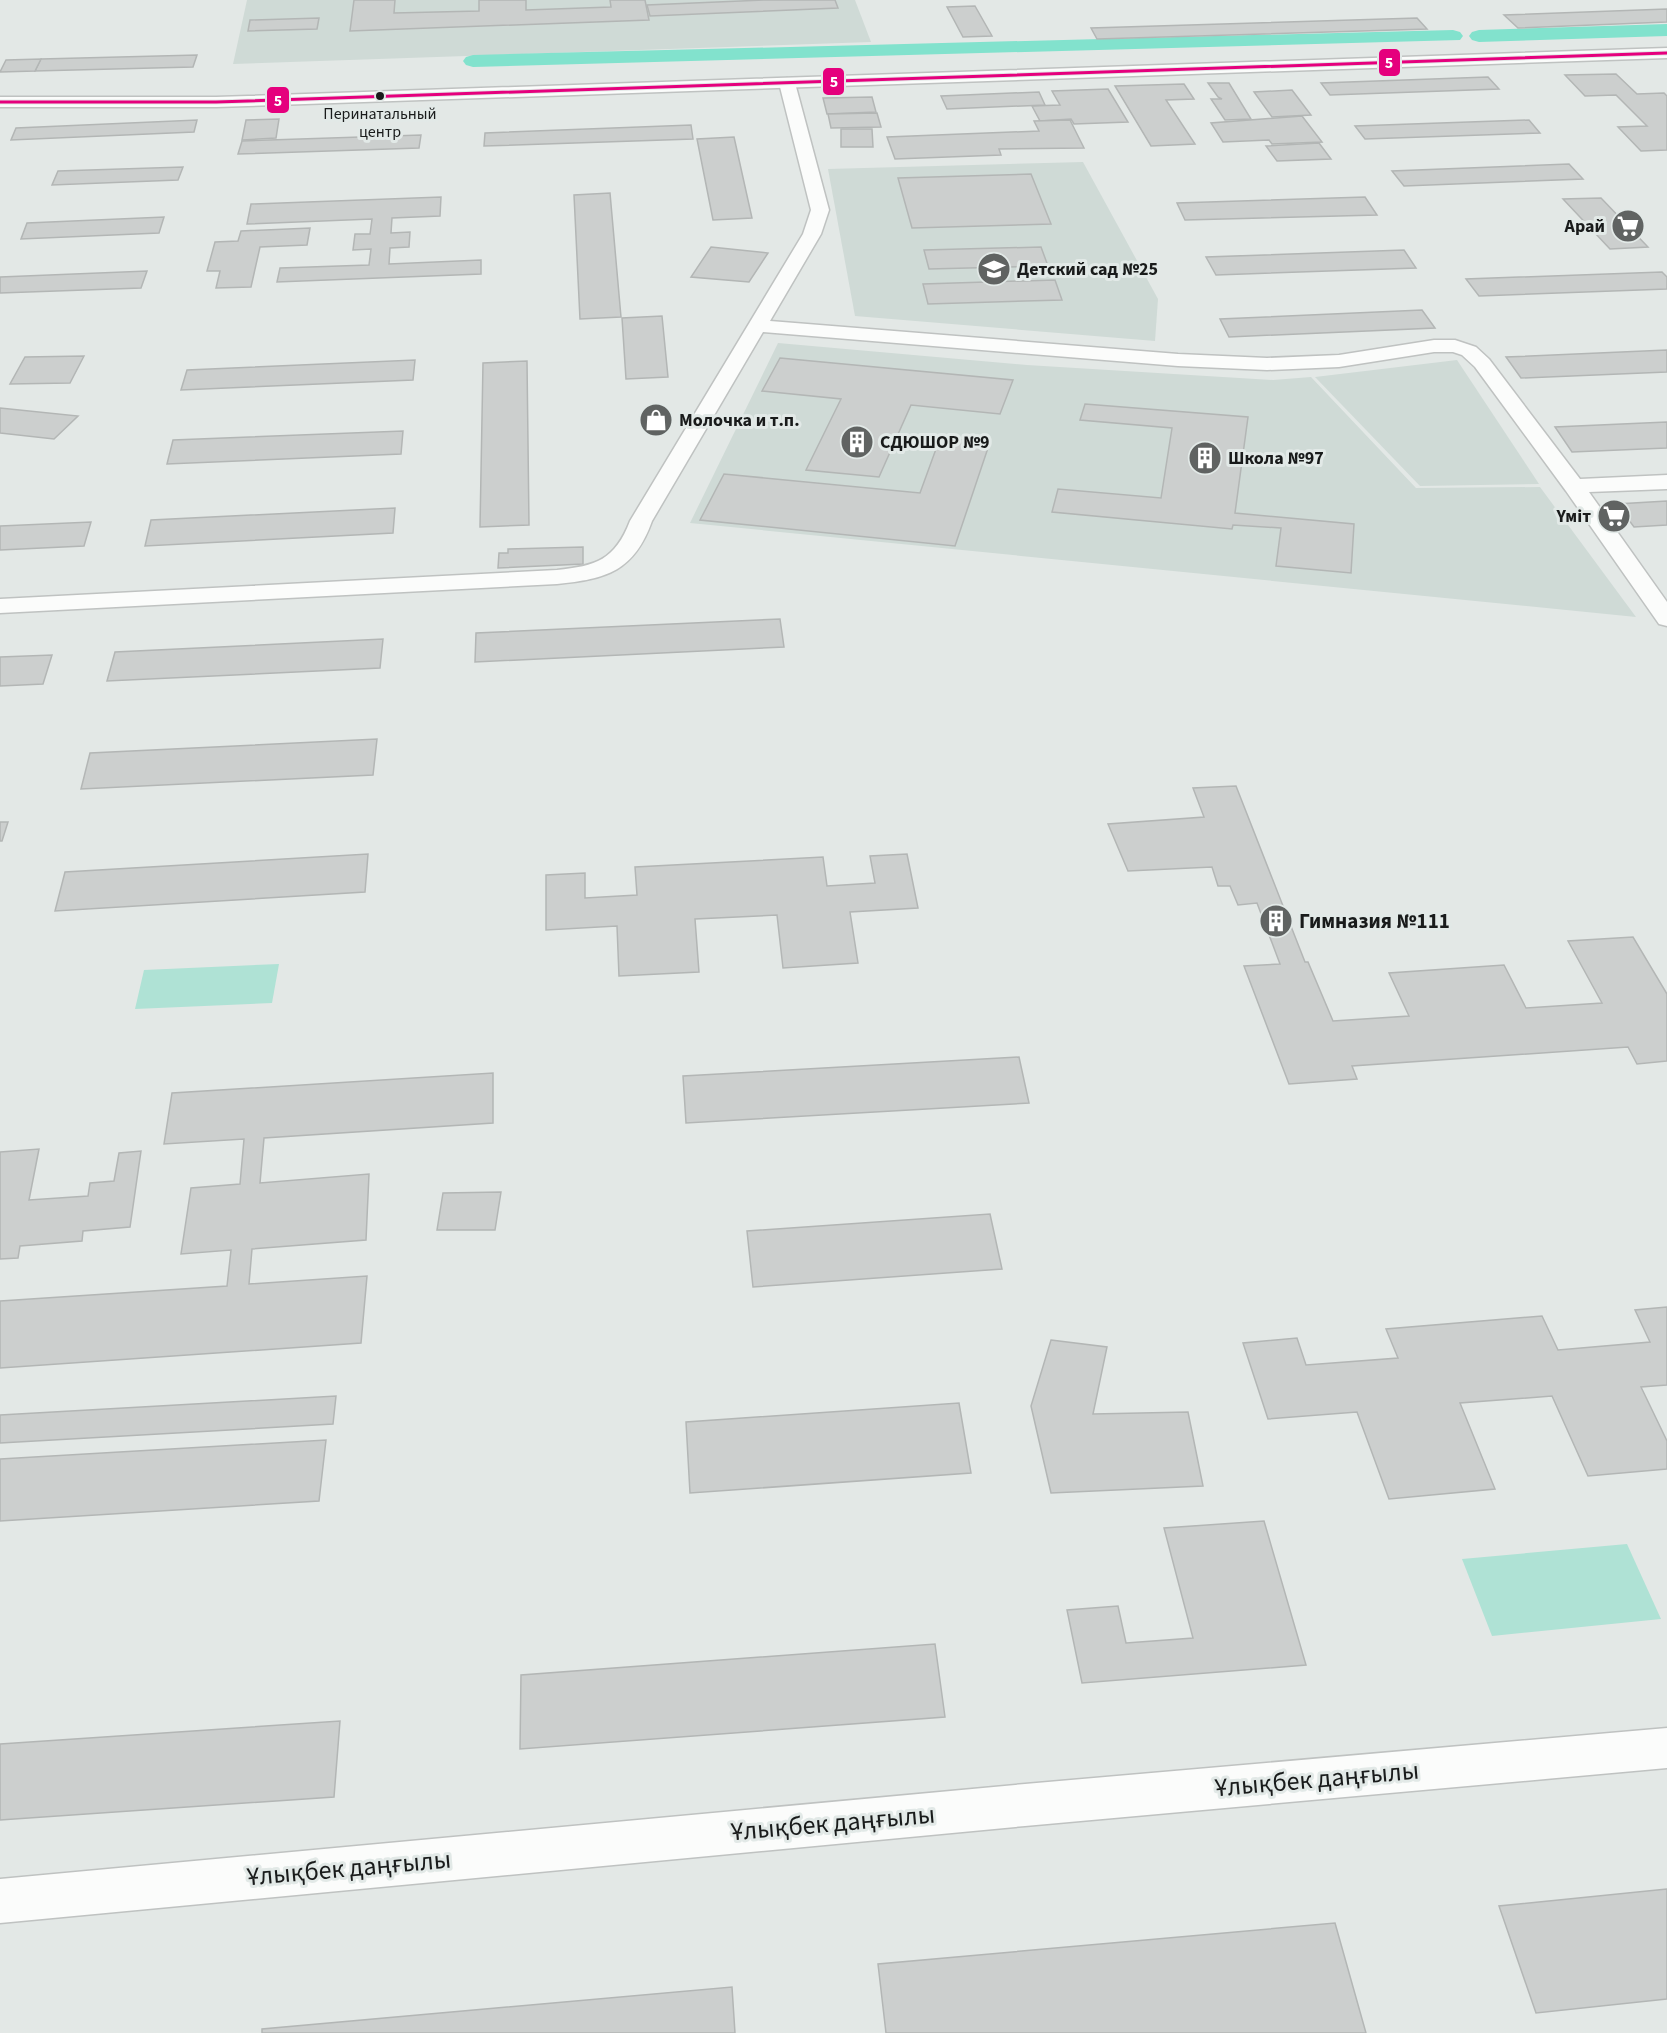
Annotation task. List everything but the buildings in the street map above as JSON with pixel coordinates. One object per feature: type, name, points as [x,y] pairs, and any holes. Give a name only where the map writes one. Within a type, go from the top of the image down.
[{"type":"main road","points":[[0,113],[216,102],[1667,53]]},
{"type":"main road","points":[[0,90],[216,102]]},
{"type":"main road","points":[[0,102],[216,102]]},
{"type":"main road","name":"Ұлықбек даңғылы","points":[[0,1901],[1025,1805],[1667,1748]]},
{"type":"street","points":[[0,606],[539,578],[581,575],[604,569],[623,556],[636,538],[641,521],[812,234],[820,210],[787,83]]},
{"type":"street","points":[[759,326],[1179,360],[1267,364],[1339,361],[1380,357],[1434,346],[1455,346],[1470,351],[1482,363],[1574,486],[1667,619]]},
{"type":"street","points":[[1574,486],[1667,482]]},
{"type":"shaded area","points":[[247,0],[855,0],[871,42],[233,64]]},
{"type":"shaded area","name":"Детский сад №25","points":[[1083,162],[1158,299],[1155,341],[855,316],[828,169]]},
{"type":"shaded area","points":[[778,343],[1027,365],[1273,380],[1311,377],[1416,488],[1540,487],[1636,617],[690,523]]},
{"type":"shaded area","points":[[1457,360],[1539,484],[1420,486],[1315,377]]},
{"type":"green space","points":[[279,964],[272,1003],[135,1009],[144,970]]},
{"type":"green space","points":[[1627,1544],[1661,1619],[1492,1636],[1462,1559]]},
{"type":"waterway","points":[[1479,36],[1667,30]]},
{"type":"waterway","points":[[473,61],[1453,36]]},
{"type":"transit line","name":"5","points":[[0,102],[216,102],[1667,53]]},
{"type":"place","name":"Перинатальный центр","points":[[380,96]]},
{"type":"place","name":"Арай","points":[[1628,226]]},
{"type":"place","name":"Детский сад №25","points":[[994,269]]},
{"type":"place","name":"Молочка и т.п.","points":[[656,420]]},
{"type":"place","name":"СДЮШОР №9","points":[[857,442]]},
{"type":"place","name":"Школа №97","points":[[1205,458]]},
{"type":"place","name":"Үміт","points":[[1614,516]]},
{"type":"place","name":"Гимназия №111","points":[[1276,921]]}]
